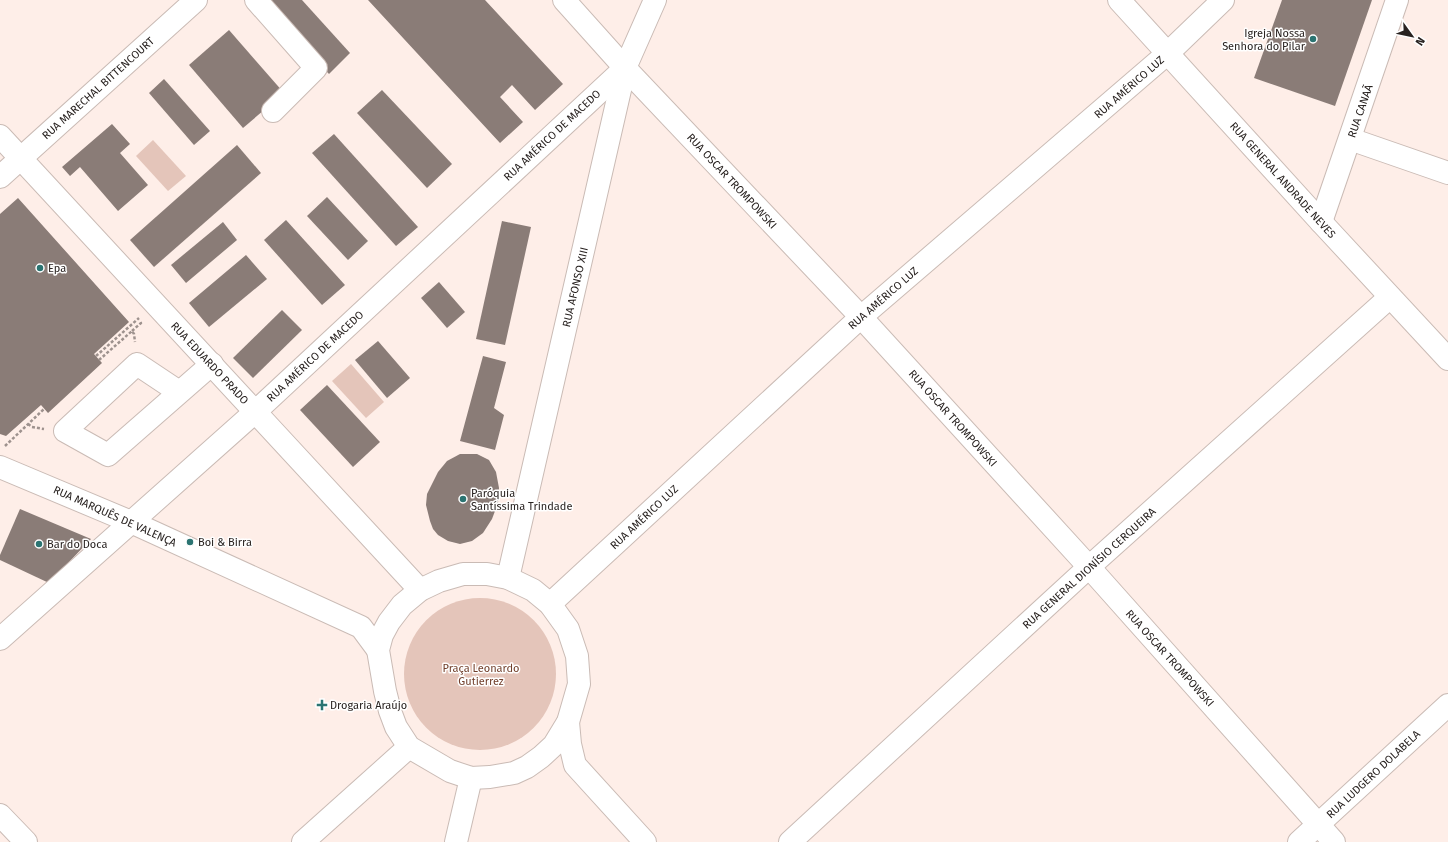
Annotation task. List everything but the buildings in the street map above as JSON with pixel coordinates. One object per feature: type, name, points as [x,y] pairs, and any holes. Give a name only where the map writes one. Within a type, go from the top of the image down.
[{"type":"street","name":"RUA MARECHAL BITTENCOURT","points":[[0,177],[196,0]]},
{"type":"street","points":[[256,0],[316,68],[273,111]]},
{"type":"street","name":"RUA OSCAR TROMPOWSKI","points":[[564,0],[624,68],[861,317],[1089,566],[1334,842]]},
{"type":"street","name":"RUA AFONSO XIII","points":[[508,578],[624,68],[655,0]]},
{"type":"street","name":"RUA GENERAL ANDRADE NEVES","points":[[1119,0],[1448,359]]},
{"type":"street","name":"RUA AMÉRICO LUZ","points":[[550,604],[861,317],[1168,53],[1224,0]]},
{"type":"street","name":"RUA CANAÃ","points":[[1321,222],[1397,0]]},
{"type":"street","name":"RUA AMÉRICO DE MACEDO","points":[[0,639],[255,412],[624,68]]},
{"type":"street","name":"RUA EDUARDO PRADO","points":[[0,136],[420,590]]},
{"type":"street","points":[[1350,139],[1448,173]]},
{"type":"street","name":"RUA GENERAL DIONÍSIO CERQUEIRA","points":[[790,842],[1089,566],[1390,297]]},
{"type":"street","points":[[179,392],[137,364],[65,431],[108,455],[212,364]]},
{"type":"street","name":"RUA MARQUÊS DE VALENÇA","points":[[0,467],[131,522],[361,627],[378,650]]},
{"type":"street","points":[[527,768],[554,744],[568,722],[579,684],[577,656],[568,629],[550,604],[533,590],[508,578],[487,574],[463,574],[439,581],[420,590],[402,605],[389,622],[382,636],[378,650],[390,711],[396,728],[409,746],[450,771],[472,778],[490,778],[556,762],[575,765]]},
{"type":"street","points":[[361,627],[389,622]]},
{"type":"street","name":"RUA LUDGERO DOLABELA","points":[[1299,842],[1448,705]]},
{"type":"street","points":[[568,722],[570,744],[575,765],[645,842]]},
{"type":"street","points":[[303,842],[409,746]]},
{"type":"street","points":[[456,842],[472,778]]},
{"type":"street","points":[[0,815],[26,842]]},
{"type":"path","points":[[96,356],[155,304]]},
{"type":"path","points":[[99,360],[133,332],[141,323]]},
{"type":"path","points":[[12,440],[44,409]]},
{"type":"green space","points":[[153,140],[186,176],[168,191],[136,156]]},
{"type":"green space","points":[[351,364],[384,402],[366,418],[332,381]]},
{"type":"green space","name":"Praça Leonardo Gutierrez","points":[[480,598],[495,600],[516,607],[538,626],[547,638],[550,645],[556,674],[554,689],[547,710],[528,732],[516,741],[509,744],[480,750],[465,748],[444,741],[422,722],[413,710],[410,703],[404,674],[406,659],[413,638],[432,616],[444,607],[451,604]]},
{"type":"place","name":"Igreja Nossa Senhora do Pilar","points":[[1313,39]]},
{"type":"place","name":"Epa","points":[[40,268]]},
{"type":"place","name":"Paróquia Santíssima Trindade","points":[[463,499]]},
{"type":"place","name":"Boi & Birra","points":[[190,542]]},
{"type":"place","name":"Bar do Doca","points":[[39,544]]},
{"type":"place","name":"Drogaria Araújo","points":[[322,705]]}]
